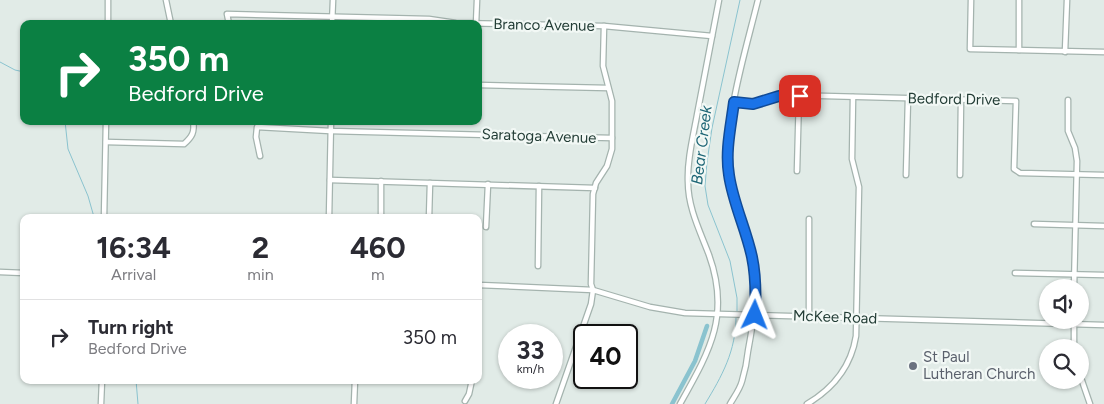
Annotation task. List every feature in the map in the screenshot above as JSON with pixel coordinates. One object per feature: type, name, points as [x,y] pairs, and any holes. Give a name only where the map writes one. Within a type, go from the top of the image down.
[{"type":"street","points":[[108,0],[108,20]]},
{"type":"street","points":[[166,0],[170,20]]},
{"type":"street","points":[[332,17],[333,0]]},
{"type":"street","points":[[476,20],[477,0]]},
{"type":"street","points":[[680,404],[705,358],[713,335],[717,314],[717,290],[714,270],[690,204],[688,181],[690,155],[719,0]]},
{"type":"street","points":[[730,404],[742,382],[756,292],[752,257],[732,190],[728,166],[728,150],[734,102],[758,0]]},
{"type":"street","points":[[971,0],[970,49],[1104,52]]},
{"type":"street","points":[[1019,0],[1019,50]]},
{"type":"street","points":[[1065,52],[1067,0]]},
{"type":"street","name":"Branco Avenue","points":[[228,20],[227,14],[436,20]]},
{"type":"street","name":"Branco Avenue","points":[[482,24],[604,26],[712,36]]},
{"type":"street","points":[[556,404],[590,310],[593,290],[591,284],[592,204],[595,188],[611,154],[612,101],[603,66],[604,26]]},
{"type":"street","points":[[482,85],[608,88]]},
{"type":"street","name":"Bedford Drive","points":[[734,102],[753,104],[779,96],[1016,101],[1014,169],[1020,173],[1104,175]]},
{"type":"street","points":[[797,171],[800,96]]},
{"type":"street","points":[[807,404],[836,382],[850,359],[855,342],[859,187],[852,158],[854,97]]},
{"type":"street","points":[[906,175],[908,98]]},
{"type":"street","points":[[960,175],[961,100]]},
{"type":"street","points":[[1068,100],[1068,131],[1077,154],[1074,279]]},
{"type":"street","points":[[104,214],[106,125]]},
{"type":"street","points":[[106,142],[184,144],[191,138],[194,132],[193,125]]},
{"type":"street","points":[[329,214],[331,125]]},
{"type":"street","name":"Saratoga Avenue","points":[[260,156],[256,127],[330,131],[612,138]]},
{"type":"street","points":[[330,180],[595,188]]},
{"type":"street","points":[[381,181],[381,214]]},
{"type":"street","points":[[429,214],[430,183]]},
{"type":"street","points":[[486,227],[488,184]]},
{"type":"street","points":[[538,266],[539,186]]},
{"type":"street","points":[[809,219],[809,316]]},
{"type":"street","points":[[1034,224],[1104,226]]},
{"type":"street","points":[[0,272],[20,273]]},
{"type":"street","points":[[1015,273],[1104,275]]},
{"type":"street","name":"McKee Road","points":[[482,285],[593,290],[685,314],[1039,321]]},
{"type":"street","name":"McKee Road","points":[[1089,324],[1104,325]]},
{"type":"street","points":[[101,404],[102,384]]},
{"type":"street","points":[[354,404],[355,384]]},
{"type":"street","points":[[465,401],[471,384]]},
{"type":"street","points":[[1085,389],[1090,404]]},
{"type":"waterway","name":"Bear Creek","points":[[737,313],[737,298],[730,261],[708,205],[705,186],[712,128],[740,0]]},
{"type":"waterway","points":[[0,62],[20,71]]},
{"type":"waterway","points":[[65,125],[68,149],[88,196],[93,214]]},
{"type":"waterway","name":"Bear Creek","points":[[705,404],[731,352],[736,317]]},
{"type":"waterway","points":[[672,404],[695,361],[707,326]]},
{"type":"waterway","points":[[136,384],[138,404]]},
{"type":"place","name":"St Paul Lutheran Church","points":[[913,366]]},
{"type":"route","points":[[755,315],[756,292],[752,257],[732,190],[728,166],[734,102],[753,104],[779,96],[800,96]]}]
